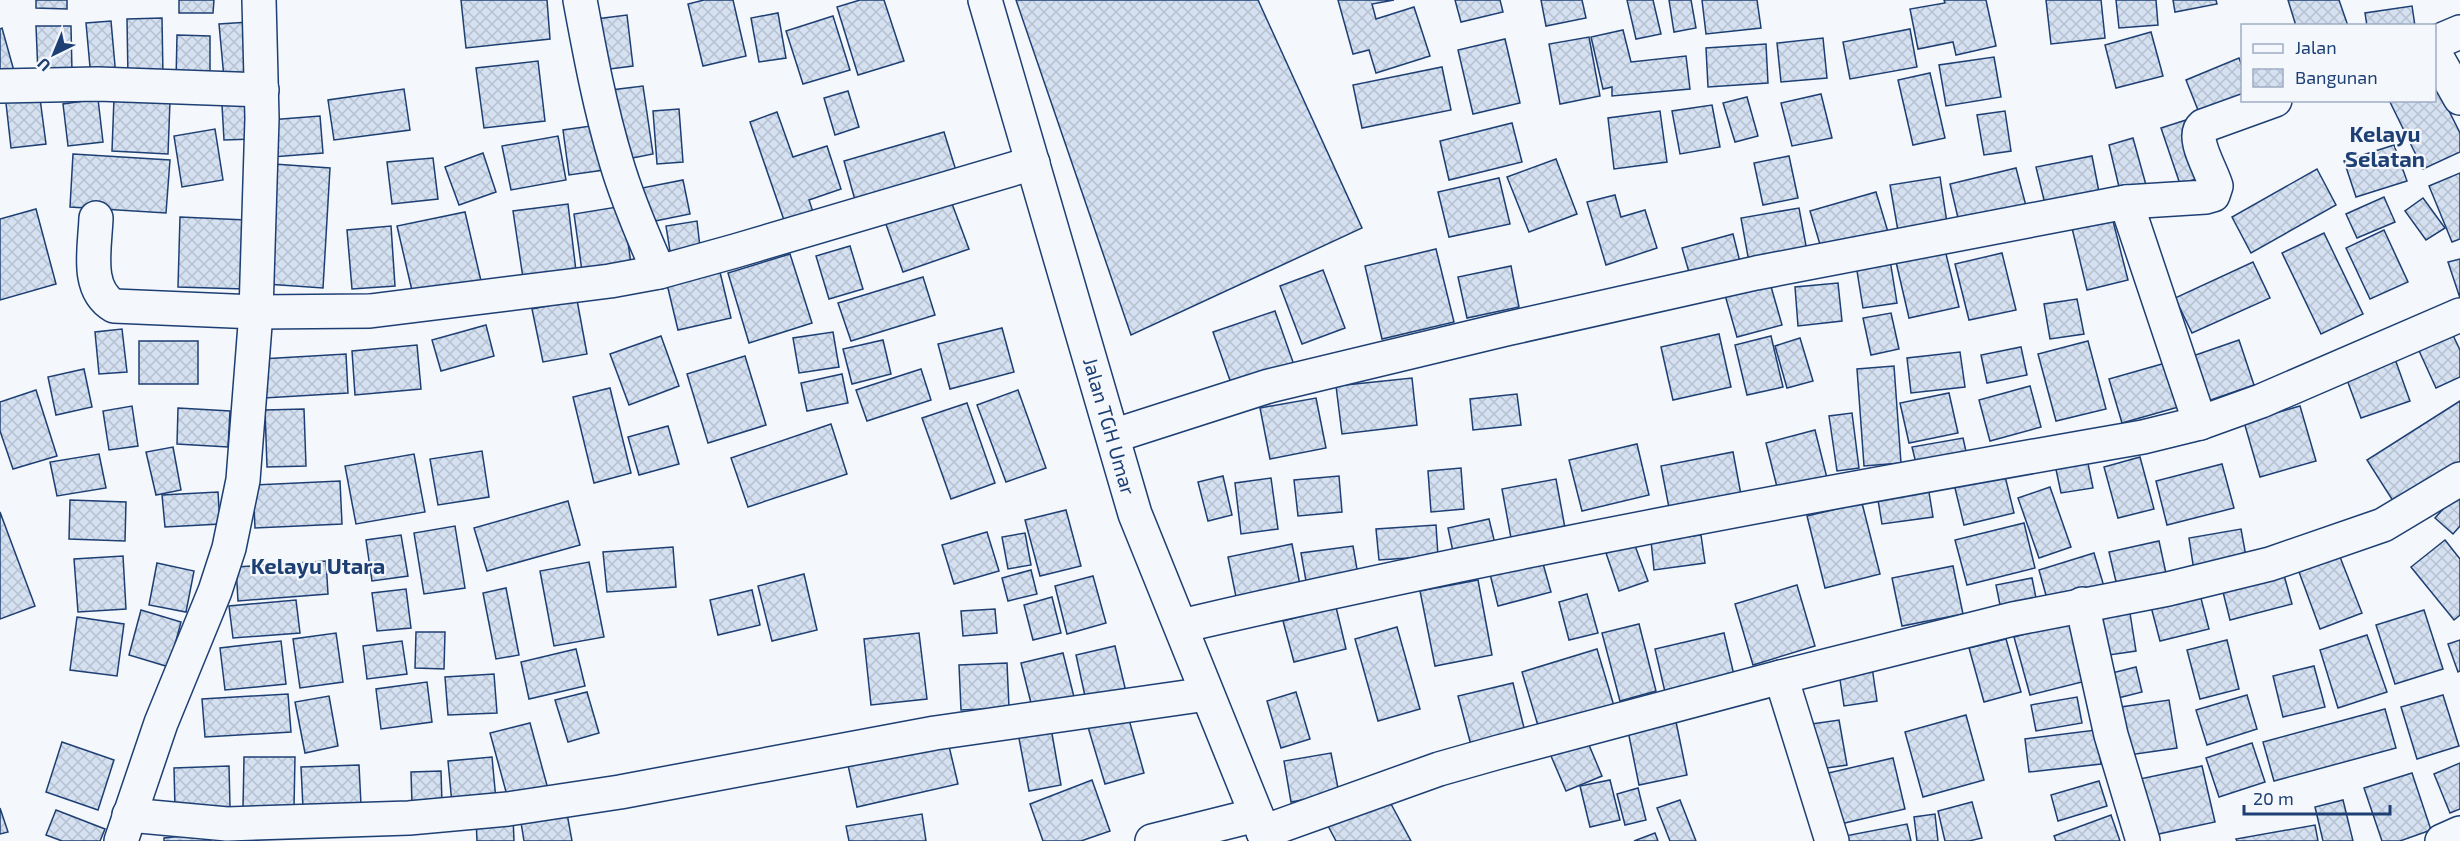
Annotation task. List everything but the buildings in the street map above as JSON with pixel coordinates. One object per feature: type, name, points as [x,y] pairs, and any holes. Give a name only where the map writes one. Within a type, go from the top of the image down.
[{"type":"street","points":[[259,0],[262,90],[256,312],[243,480],[229,548],[215,591],[161,723],[125,828],[409,818],[508,810],[620,792],[935,733],[1207,694]]},
{"type":"street","points":[[580,0],[592,68],[616,163],[639,227],[659,272]]},
{"type":"street","name":"Jalan TGH Umar","points":[[985,0],[1135,514],[1262,829]]},
{"type":"street","points":[[2436,42],[2460,32]]},
{"type":"street","points":[[2436,56],[2460,98]]},
{"type":"street","points":[[0,86],[98,84],[262,90]]},
{"type":"street","points":[[1113,436],[1269,386],[1506,329],[1756,273],[2126,202],[2213,195],[2216,186],[2200,146],[2197,135],[2199,130],[2203,126],[2269,102]]},
{"type":"street","points":[[96,218],[94,272],[98,292],[105,301],[114,306],[256,312],[370,311],[473,299],[659,272],[1033,164]]},
{"type":"street","points":[[2126,202],[2200,423]]},
{"type":"street","points":[[1180,626],[1429,571],[1728,511],[2143,437],[2200,423],[2261,401],[2460,315]]},
{"type":"street","points":[[1152,841],[1262,829],[1449,766],[1781,677],[2082,604],[2168,589],[2270,564],[2384,525],[2460,479]]},
{"type":"street","points":[[2082,604],[2111,735],[2144,841]]},
{"type":"street","points":[[1781,677],[1832,841]]},
{"type":"street","points":[[2442,841],[2460,833]]},
{"type":"district","name":"Kelayu Selatan","points":[[2385,146]]},
{"type":"district","name":"Kelayu Utara","points":[[318,565]]}]
